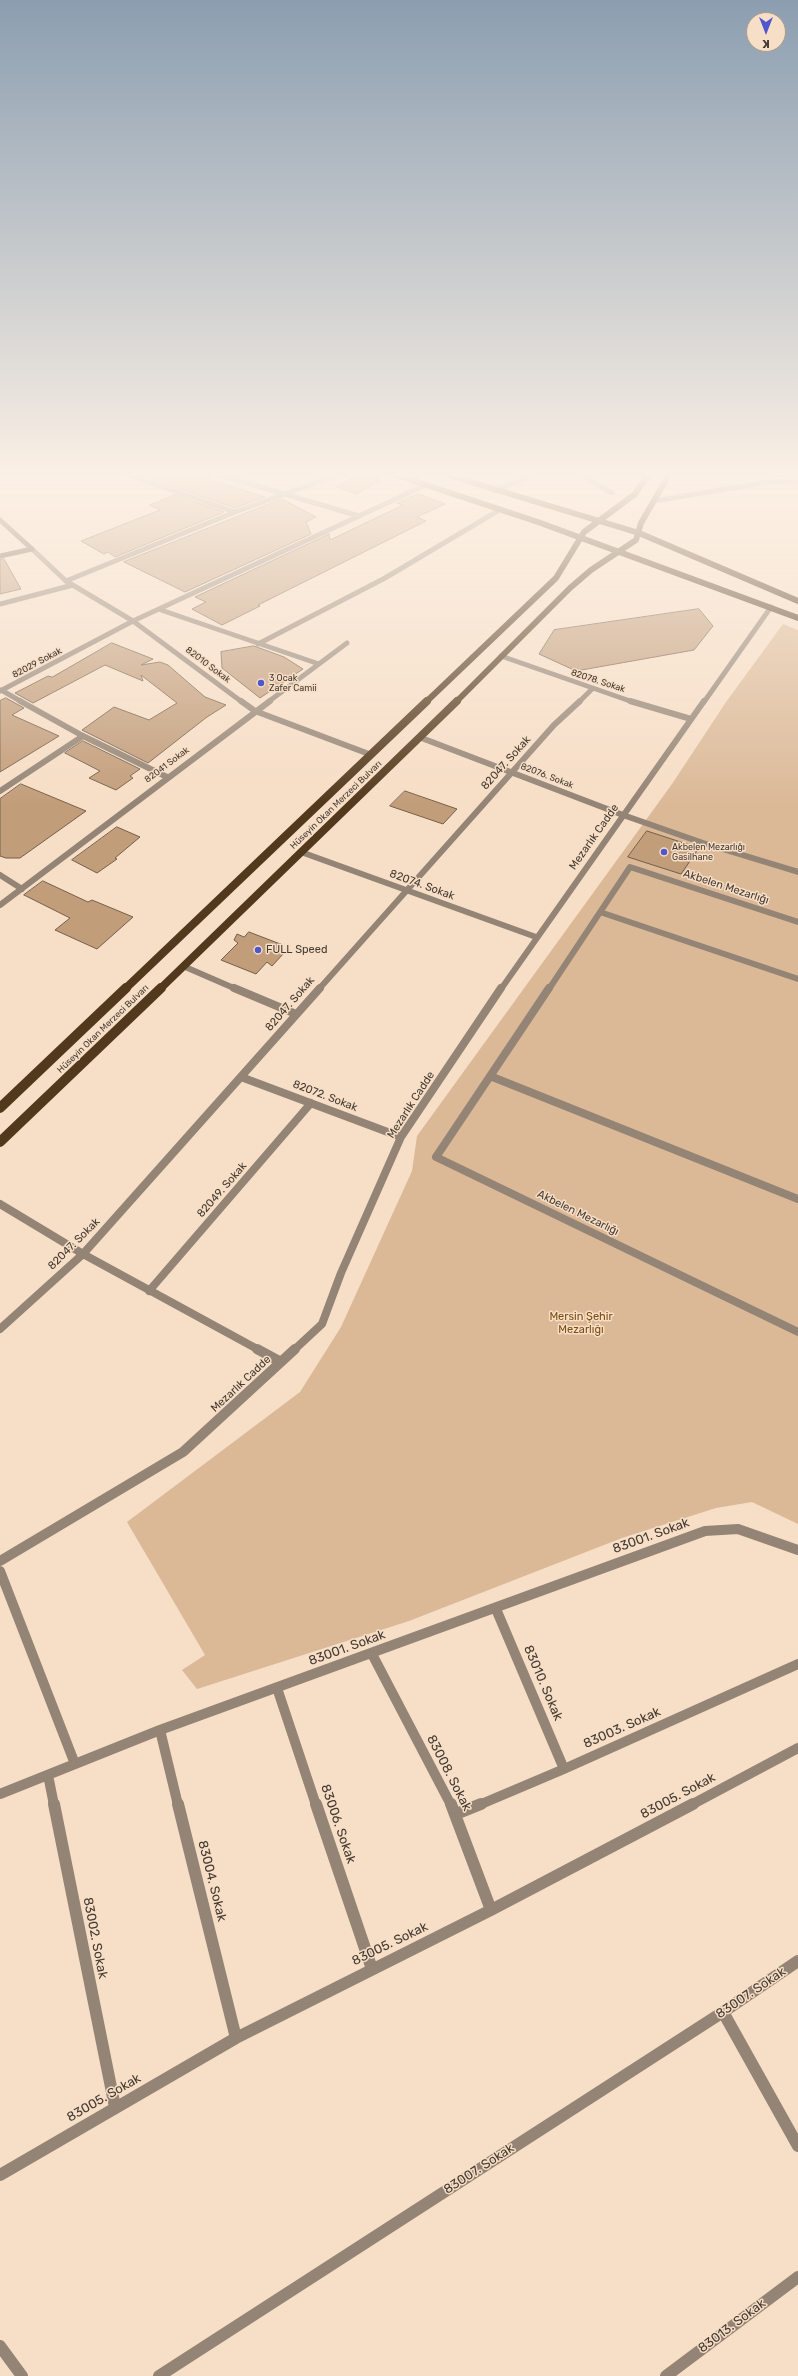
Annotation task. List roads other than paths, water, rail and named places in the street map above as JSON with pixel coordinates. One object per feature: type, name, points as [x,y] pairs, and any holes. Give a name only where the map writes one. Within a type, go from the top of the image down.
[{"type":"main road","name":"Hüseyin Okan Merzeci Bulvarı","points":[[0,1108],[369,754],[550,584]]},
{"type":"main road","name":"Hüseyin Okan Merzeci Bulvarı","points":[[0,1142],[301,852],[575,584]]},
{"type":"main road","points":[[708,584],[798,618]]},
{"type":"main road","points":[[756,584],[798,602]]},
{"type":"street","name":"82029 Sokak","points":[[1,690],[134,621],[216,584]]},
{"type":"street","points":[[258,644],[374,584]]},
{"type":"street","points":[[0,604],[73,585]]},
{"type":"street","name":"82010 Sokak","points":[[73,585],[134,621],[255,711],[369,754]]},
{"type":"street","name":"Mezarlık Cadde","points":[[0,1561],[183,1452],[322,1324],[341,1273],[401,1137],[536,937],[771,607]]},
{"type":"street","points":[[161,610],[319,664]]},
{"type":"street","name":"82041 Sokak","points":[[0,905],[167,777],[348,643]]},
{"type":"street","name":"82078. Sokak","points":[[501,656],[592,689],[691,719]]},
{"type":"street","name":"82047. Sokak","points":[[0,1329],[83,1254],[405,890],[554,725],[592,689]]},
{"type":"street","points":[[1,690],[83,736],[167,777]]},
{"type":"street","points":[[0,791],[83,736]]},
{"type":"street","name":"82076. Sokak","points":[[419,737],[623,815]]},
{"type":"street","points":[[623,815],[703,843],[798,872]]},
{"type":"street","name":"82074. Sokak","points":[[301,852],[536,937]]},
{"type":"street","name":"Akbelen Mezarlığı","points":[[798,922],[630,867],[436,1157],[798,1332]]},
{"type":"street","points":[[0,875],[22,888]]},
{"type":"street","points":[[600,912],[798,979]]},
{"type":"street","points":[[183,966],[296,1014]]},
{"type":"street","points":[[490,1076],[798,1199]]},
{"type":"street","name":"82072. Sokak","points":[[241,1077],[401,1137]]},
{"type":"street","name":"82049. Sokak","points":[[149,1291],[311,1103]]},
{"type":"street","points":[[0,1204],[83,1254],[281,1362]]},
{"type":"street","name":"83001. Sokak","points":[[0,1794],[160,1730],[496,1609],[705,1531],[738,1529],[798,1550]]},
{"type":"street","points":[[0,1571],[75,1764]]},
{"type":"street","name":"83010. Sokak","points":[[496,1609],[564,1769]]},
{"type":"street","name":"83008. Sokak","points":[[372,1654],[456,1814],[491,1910]]},
{"type":"street","name":"83003. Sokak","points":[[456,1814],[564,1769],[798,1664]]},
{"type":"street","name":"83006. Sokak","points":[[277,1688],[372,1969]]},
{"type":"street","name":"83004. Sokak","points":[[160,1730],[236,2038]]},
{"type":"street","name":"83005. Sokak","points":[[0,2175],[236,2038],[491,1910],[798,1748]]},
{"type":"street","name":"83002. Sokak","points":[[48,1775],[115,2107]]},
{"type":"street","name":"83007. Sokak","points":[[159,2376],[723,2012],[798,1961]]},
{"type":"street","points":[[723,2012],[798,2146]]},
{"type":"street","name":"83013. Sokak","points":[[666,2376],[798,2277]]},
{"type":"street","points":[[0,2346],[22,2376]]},
{"type":"place","name":"3 Ocak Zafer Camii","points":[[261,683]]},
{"type":"place","name":"Akbelen Mezarlığı Gasilhane","points":[[664,852]]},
{"type":"place","name":"FULL Speed","points":[[258,950]]},
{"type":"park label","name":"Mersin Şehir Mezarlığı","points":[[581,1323]]}]
